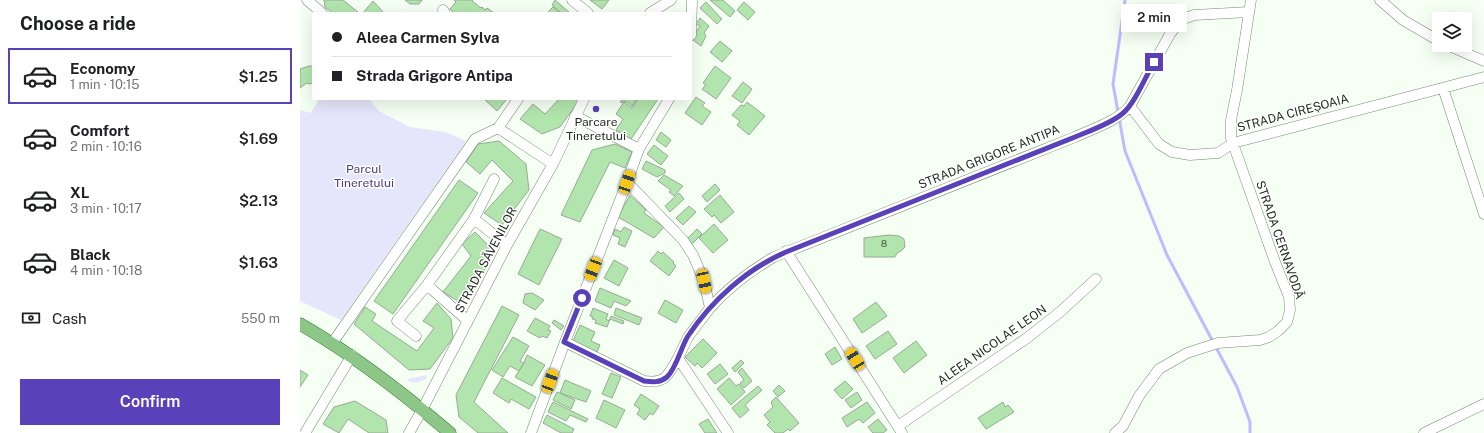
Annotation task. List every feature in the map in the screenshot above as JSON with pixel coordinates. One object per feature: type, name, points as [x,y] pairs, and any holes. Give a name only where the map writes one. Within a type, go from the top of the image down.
[{"type":"main road","points":[[300,324],[333,342],[352,355],[450,433]]},
{"type":"street","points":[[307,0],[321,12]]},
{"type":"street","points":[[572,0],[587,12]]},
{"type":"street","points":[[652,12],[671,0]]},
{"type":"street","points":[[692,0],[692,12]]},
{"type":"street","name":"STRADA CERNAVODĂ","points":[[1115,433],[1123,426],[1139,396],[1159,368],[1187,353],[1218,343],[1260,340],[1269,337],[1287,322],[1290,310],[1289,297],[1232,143],[1231,120],[1251,0]]},
{"type":"street","points":[[1380,0],[1403,20],[1432,37]]},
{"type":"street","name":"STRADA GRIGORE ANTIPA","points":[[678,358],[688,337],[710,308],[718,299],[755,268],[786,252],[1075,137],[1113,120],[1123,114],[1130,106],[1170,34],[1181,20],[1194,15],[1249,12]]},
{"type":"street","points":[[1463,52],[1484,61]]},
{"type":"street","name":"STRADA CIREȘOAIA","points":[[1130,106],[1159,144],[1172,152],[1190,155],[1218,153],[1232,143],[1484,77]]},
{"type":"street","points":[[1443,88],[1484,214]]},
{"type":"street","points":[[333,342],[476,139],[498,128],[517,100]]},
{"type":"street","name":"STRADA SĂVENILOR","points":[[409,433],[507,245],[553,164],[584,100]]},
{"type":"street","points":[[530,433],[639,149],[668,100]]},
{"type":"street","points":[[576,116],[639,149]]},
{"type":"street","points":[[498,128],[553,164]]},
{"type":"street","points":[[416,336],[397,321],[427,285],[474,219],[494,179]]},
{"type":"street","points":[[627,182],[683,240],[693,255],[704,281],[710,308]]},
{"type":"street","points":[[474,219],[507,245]]},
{"type":"street","points":[[786,252],[900,429]]},
{"type":"street","name":"ALEEA NICOLAE LEON","points":[[900,429],[1060,312],[1096,279]]},
{"type":"street","points":[[427,285],[468,321]]},
{"type":"street","points":[[564,342],[644,381],[654,382],[668,376],[678,358],[728,433]]},
{"type":"street","points":[[305,433],[352,355]]},
{"type":"street","points":[[1424,433],[1484,404]]},
{"type":"green space","name":"Parcul Tineretului","points":[[318,100],[370,100],[379,111],[410,127],[445,132],[466,141],[341,320],[300,301],[300,110],[311,113]]},
{"type":"green space","points":[[427,375],[426,379],[418,382],[411,382],[407,379]]},
{"type":"building","points":[[324,0],[343,0],[358,12],[331,12],[325,7]]},
{"type":"building","points":[[405,0],[422,0],[419,4],[410,4]]},
{"type":"building","points":[[454,0],[473,0],[472,1],[481,8],[482,7],[485,10],[487,8],[493,12],[453,12],[450,9],[456,2]]},
{"type":"building","points":[[555,0],[569,12],[560,12],[552,5]]},
{"type":"building","points":[[590,0],[609,0],[602,9]]},
{"type":"building","points":[[710,0],[723,0],[735,11],[730,17]]},
{"type":"building","points":[[373,1],[383,12],[364,12]]},
{"type":"building","points":[[706,2],[722,19],[717,24],[700,8]]},
{"type":"building","points":[[744,2],[755,12],[748,20],[737,10]]},
{"type":"building","points":[[553,7],[559,12],[548,12]]},
{"type":"building","points":[[700,18],[709,26],[704,33],[706,36],[701,46],[693,40],[694,35],[700,26],[696,24]]},
{"type":"building","points":[[720,41],[732,51],[722,62],[710,52]]},
{"type":"building","points":[[312,66],[312,83],[307,83],[300,88],[300,69]]},
{"type":"building","points":[[715,66],[731,78],[716,99],[702,89],[706,85],[703,83]]},
{"type":"building","points":[[743,82],[752,89],[742,103],[732,96]]},
{"type":"building","points":[[696,97],[705,103],[702,106],[711,112],[702,125],[685,113]]},
{"type":"building","points":[[485,100],[506,100],[497,111]]},
{"type":"building","points":[[558,100],[579,100],[560,127],[542,134],[520,119],[533,104],[545,114]]},
{"type":"building","points":[[622,100],[636,100],[632,106],[627,102],[620,102]]},
{"type":"building","points":[[637,100],[657,100],[631,139],[616,130],[623,119],[616,114],[624,102],[632,108]]},
{"type":"building","points":[[747,102],[765,116],[749,135],[737,125],[740,121],[732,115],[741,105],[744,106]]},
{"type":"building","points":[[661,132],[671,140],[666,147],[656,140]]},
{"type":"building","points":[[499,141],[526,164],[529,190],[502,225],[484,213],[513,181],[492,160],[480,174],[466,162],[478,144]]},
{"type":"building","points":[[615,144],[632,152],[625,168],[610,162],[580,222],[561,215],[592,150]]},
{"type":"building","points":[[654,145],[668,156],[661,165],[647,154]]},
{"type":"building","points":[[646,161],[665,170],[665,173],[657,177],[642,169]]},
{"type":"building","points":[[664,175],[683,186],[674,196],[669,192],[671,190],[658,181]]},
{"type":"building","points":[[459,180],[478,193],[393,314],[374,301]]},
{"type":"building","points":[[715,184],[720,190],[707,202],[702,196]]},
{"type":"building","points":[[679,193],[684,199],[670,212],[665,206]]},
{"type":"building","points":[[630,195],[646,210],[644,213],[664,227],[654,238],[618,217]]},
{"type":"building","points":[[720,195],[734,212],[721,223],[714,215],[712,217],[704,209]]},
{"type":"building","points":[[689,206],[696,212],[683,225],[676,218]]},
{"type":"building","points":[[714,224],[728,240],[713,253],[699,238]]},
{"type":"building","points":[[624,227],[632,231],[625,247],[618,244],[620,238],[613,235],[615,229],[621,232]]},
{"type":"building","points":[[540,229],[562,239],[539,285],[518,274]]},
{"type":"building","points":[[697,229],[702,234],[691,245],[686,240]]},
{"type":"building","points":[[475,232],[490,247],[490,262],[461,303],[443,292],[471,256],[462,244]]},
{"type":"building","points":[[889,235],[899,236],[904,239],[905,247],[897,253],[895,257],[864,257],[864,238]]},
{"type":"building","points":[[658,251],[661,254],[663,252],[674,262],[673,263],[676,266],[669,276],[650,261]]},
{"type":"building","points":[[614,260],[628,268],[619,286],[604,278]]},
{"type":"building","points":[[600,288],[631,301],[626,306],[614,301],[611,308],[595,301]]},
{"type":"building","points":[[532,293],[544,300],[535,310],[523,303],[525,294]]},
{"type":"building","points":[[665,300],[683,310],[676,323],[658,313]]},
{"type":"building","points":[[876,302],[887,316],[862,333],[853,319]]},
{"type":"building","points":[[437,303],[451,319],[453,338],[430,369],[409,370],[354,324],[365,307],[376,314],[372,321],[417,351],[434,328],[423,321]]},
{"type":"building","points":[[502,306],[519,315],[474,402],[508,433],[478,433],[459,417],[456,395]]},
{"type":"building","points":[[593,308],[608,314],[606,319],[609,321],[611,316],[624,321],[623,324],[610,319],[607,327],[595,323],[596,320],[592,319],[593,317],[590,316]]},
{"type":"building","points":[[616,308],[642,318],[639,325],[614,315]]},
{"type":"building","points":[[535,318],[550,326],[548,330],[551,331],[547,338],[542,336],[540,338],[527,331]]},
{"type":"building","points":[[554,320],[564,326],[561,330],[552,323]]},
{"type":"building","points":[[580,325],[595,332],[591,341],[600,345],[597,352],[573,341]]},
{"type":"building","points":[[888,331],[897,344],[875,359],[866,346]]},
{"type":"building","points":[[513,337],[529,346],[520,361],[524,363],[519,371],[510,366],[503,377],[492,370]]},
{"type":"building","points":[[703,339],[717,353],[702,368],[697,363],[695,366],[685,357]]},
{"type":"building","points":[[916,341],[927,355],[904,373],[893,358]]},
{"type":"building","points":[[835,347],[842,359],[832,365],[825,354]]},
{"type":"building","points":[[527,355],[545,365],[532,386],[515,377]]},
{"type":"building","points":[[741,360],[744,363],[735,372],[732,368]]},
{"type":"building","points":[[720,364],[728,374],[715,384],[707,374]]},
{"type":"building","points":[[742,368],[752,381],[744,388],[740,383],[744,380],[738,372]]},
{"type":"building","points":[[300,370],[308,375],[300,387]]},
{"type":"building","points":[[611,373],[621,377],[612,398],[602,394]]},
{"type":"building","points":[[502,378],[536,397],[529,409],[511,399],[509,403],[493,393]]},
{"type":"building","points":[[729,378],[736,386],[739,384],[745,392],[731,405],[717,389]]},
{"type":"building","points":[[565,380],[591,391],[586,402],[560,393]]},
{"type":"building","points":[[845,381],[853,389],[842,399],[834,390]]},
{"type":"building","points":[[779,385],[785,391],[778,397],[773,391]]},
{"type":"building","points":[[758,386],[762,390],[745,405],[749,410],[740,418],[732,408]]},
{"type":"building","points":[[557,392],[575,400],[571,409],[553,400]]},
{"type":"building","points":[[857,392],[862,400],[851,408],[845,400]]},
{"type":"building","points":[[641,394],[659,406],[653,415],[650,413],[645,420],[637,414],[640,409],[634,405]]},
{"type":"building","points":[[776,397],[799,423],[790,431],[788,429],[783,433],[775,433],[767,425],[770,422],[764,415],[773,407],[771,402]]},
{"type":"building","points":[[604,400],[625,410],[616,428],[596,418]]},
{"type":"building","points":[[355,401],[386,420],[388,433],[369,433],[348,419],[339,433],[323,424],[334,407]]},
{"type":"building","points":[[553,402],[588,419],[586,422],[570,415],[566,421],[548,412]]},
{"type":"building","points":[[867,402],[875,413],[863,423],[859,419],[847,427],[842,418]]},
{"type":"building","points":[[1003,402],[1005,407],[1008,405],[1014,412],[986,429],[978,418]]},
{"type":"building","points":[[547,415],[574,429],[572,433],[561,433],[543,423]]},
{"type":"building","points":[[708,419],[717,433],[705,433],[699,424]]},
{"type":"building","points":[[878,419],[887,430],[883,433],[873,433],[868,427]]},
{"type":"waterway","points":[[1125,0],[1113,84],[1125,151],[1167,255],[1237,387],[1250,422],[1250,433]]},
{"type":"place","name":"Parcare Tineretului","points":[[596,109]]},
{"type":"route","points":[[582,298],[564,342],[644,381],[654,382],[661,380],[668,376],[688,337],[710,308],[718,299],[755,268],[786,252],[1075,137],[1113,120],[1123,114],[1130,106],[1154,62]]}]
